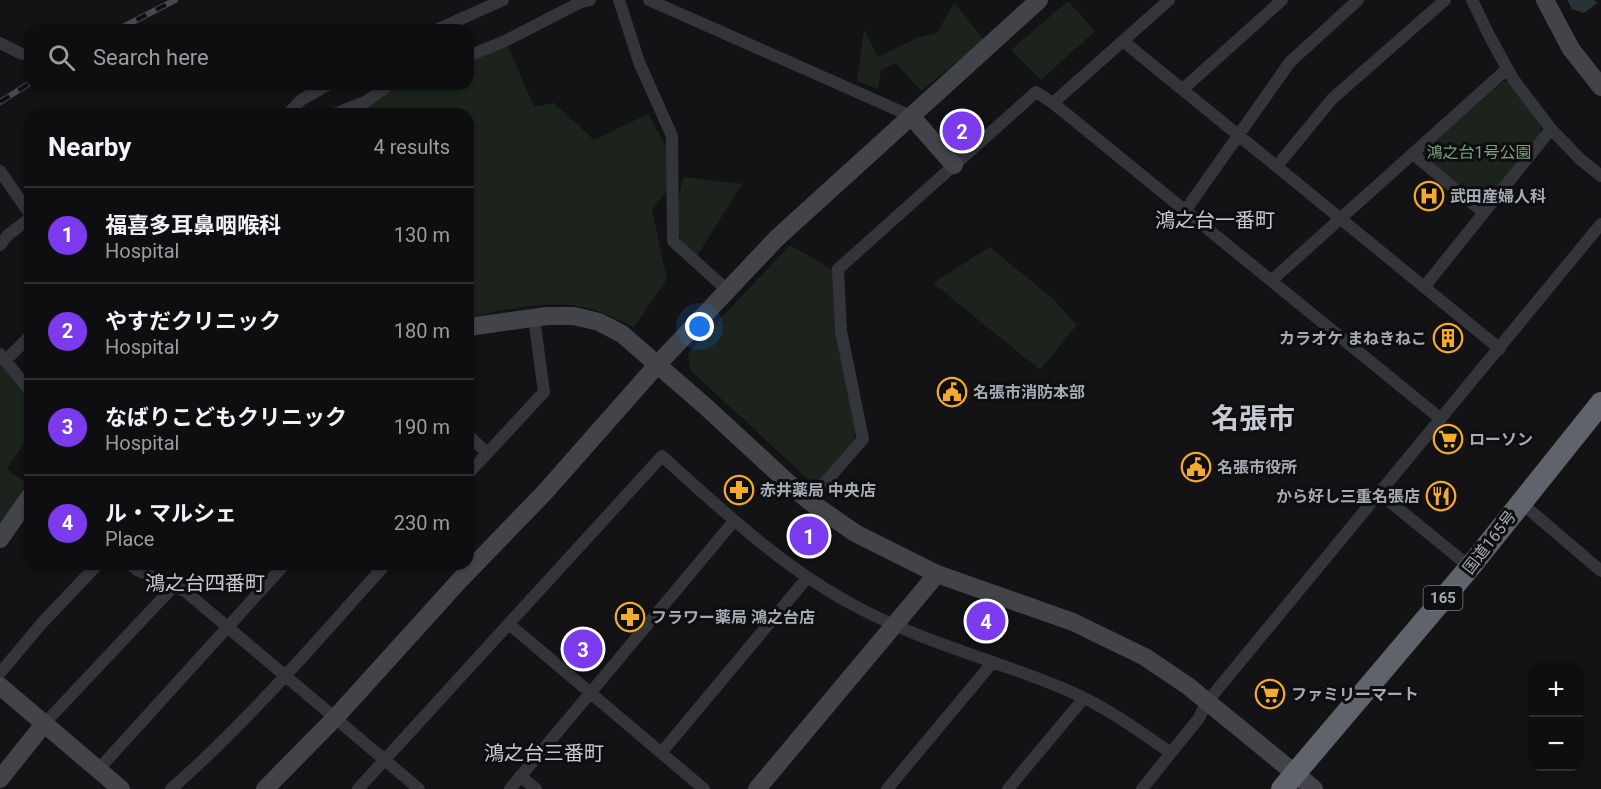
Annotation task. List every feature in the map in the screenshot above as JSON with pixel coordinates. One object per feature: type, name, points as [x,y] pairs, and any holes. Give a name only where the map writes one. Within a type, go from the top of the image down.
[{"type":"highway","name":"国道165号","points":[[1288,781],[1470,567],[1601,403]]},
{"type":"street","points":[[449,24],[503,0]]},
{"type":"street","points":[[474,54],[505,41],[581,2],[590,0]]},
{"type":"street","points":[[619,0],[639,62],[672,136],[673,241],[727,290]]},
{"type":"street","points":[[649,0],[911,116],[954,165]]},
{"type":"street","points":[[474,565],[545,492],[658,364],[777,238],[1039,0]]},
{"type":"street","points":[[1053,103],[1169,0]]},
{"type":"street","points":[[1183,89],[1282,0]]},
{"type":"street","points":[[1185,211],[1290,62],[1358,0]]},
{"type":"street","points":[[1276,166],[1332,99],[1445,0]]},
{"type":"street","points":[[1472,0],[1507,69],[1551,129],[1580,159],[1601,176]]},
{"type":"street","points":[[1545,0],[1571,49],[1601,87]]},
{"type":"street","points":[[1123,41],[1500,349]]},
{"type":"street","points":[[0,43],[22,54]]},
{"type":"street","points":[[1272,280],[1507,69]]},
{"type":"street","points":[[294,108],[301,100],[318,90]]},
{"type":"street","points":[[350,108],[368,101],[382,90]]},
{"type":"street","points":[[809,501],[863,439],[841,331],[838,269],[1036,92],[1053,103],[1441,419]]},
{"type":"street","points":[[1425,286],[1551,129]]},
{"type":"street","points":[[1413,154],[1484,213]]},
{"type":"street","points":[[0,171],[24,207]]},
{"type":"street","points":[[0,245],[24,221]]},
{"type":"street","points":[[1142,789],[1199,718],[1207,702],[1601,224]]},
{"type":"street","points":[[474,326],[534,318],[574,316],[599,322],[622,334],[809,501],[855,532],[938,574],[1054,615],[1145,657],[1207,702],[1288,781],[1314,789]]},
{"type":"street","points":[[474,467],[544,392],[534,318]]},
{"type":"street","points":[[24,341],[3,357],[24,383]]},
{"type":"street","points":[[474,441],[487,453]]},
{"type":"street","points":[[358,789],[662,456],[764,547],[807,578],[857,608],[895,626],[1084,698],[1128,723],[1171,753]]},
{"type":"street","points":[[1379,493],[1470,567]]},
{"type":"street","points":[[1520,502],[1601,571]]},
{"type":"street","points":[[0,539],[24,505]]},
{"type":"street","points":[[510,789],[734,521]]},
{"type":"street","points":[[0,673],[42,623],[92,570]]},
{"type":"street","points":[[137,570],[185,591],[419,789]]},
{"type":"street","points":[[98,770],[280,570]]},
{"type":"street","points":[[171,789],[212,754],[381,570]]},
{"type":"street","points":[[265,789],[335,718],[470,570]]},
{"type":"street","points":[[757,789],[938,574]]},
{"type":"street","points":[[661,753],[807,578]]},
{"type":"street","points":[[0,779],[44,724],[174,586]]},
{"type":"street","points":[[509,624],[704,789]]},
{"type":"street","points":[[887,789],[993,662]]},
{"type":"street","points":[[0,686],[121,789]]},
{"type":"street","points":[[1008,789],[1084,698]]},
{"type":"street","points":[[520,776],[536,789]]},
{"type":"green space","points":[[1068,1],[1095,31],[1041,80],[1011,50]]},
{"type":"green space","points":[[954,3],[984,40],[921,91],[896,63],[881,70],[878,89],[857,81],[864,29],[878,57],[917,38],[937,33]]},
{"type":"green space","points":[[507,44],[534,107],[554,103],[594,140],[648,114],[667,148],[668,190],[652,210],[667,279],[634,327],[597,311],[562,304],[513,308],[474,317],[474,108],[352,108],[393,90],[474,90],[474,56]]},
{"type":"green space","name":"鴻之台1号公園","points":[[1503,82],[1511,83],[1540,124],[1541,133],[1487,201],[1478,201],[1426,158],[1426,149]]},
{"type":"green space","points":[[684,177],[742,184],[697,256],[686,246],[678,229],[678,205]]},
{"type":"green space","points":[[790,245],[833,270],[835,331],[856,431],[853,442],[819,480],[808,479],[690,370],[688,353]]},
{"type":"green space","points":[[990,247],[1052,298],[1077,325],[1040,370],[933,283]]},
{"type":"green space","points":[[0,363],[24,391],[24,443],[7,469],[24,482],[24,488],[0,523]]},
{"type":"shaded area","points":[[1567,0],[1594,0],[1597,3],[1584,13],[1572,9]]},
{"type":"railway","points":[[129,24],[175,0]]},
{"type":"railway","points":[[0,102],[24,87]]},
{"type":"place","name":"やすだクリニック","points":[[962,131]]},
{"type":"place","name":"武田産婦人科","points":[[1429,196]]},
{"type":"place","name":"カラオケ まねきねこ","points":[[1448,338]]},
{"type":"place","name":"名張市消防本部","points":[[952,392]]},
{"type":"place","name":"ローソン","points":[[1448,439]]},
{"type":"place","name":"名張市役所","points":[[1196,467]]},
{"type":"place","name":"赤井薬局 中央店","points":[[739,490]]},
{"type":"place","name":"から好し三重名張店","points":[[1441,496]]},
{"type":"place","name":"福喜多耳鼻咽喉科","points":[[809,536]]},
{"type":"place","name":"フラワー薬局 鴻之台店","points":[[630,617]]},
{"type":"place","name":"ル・マルシェ","points":[[986,621]]},
{"type":"place","name":"なばりこどもクリニック","points":[[583,649]]},
{"type":"place","name":"ファミリーマート","points":[[1270,694]]},
{"type":"district","name":"鴻之台一番町","points":[[1215,220]]},
{"type":"district","name":"名張市","points":[[1253,418]]},
{"type":"district","name":"鴻之台四番町","points":[[205,583]]},
{"type":"district","name":"鴻之台三番町","points":[[544,753]]}]
